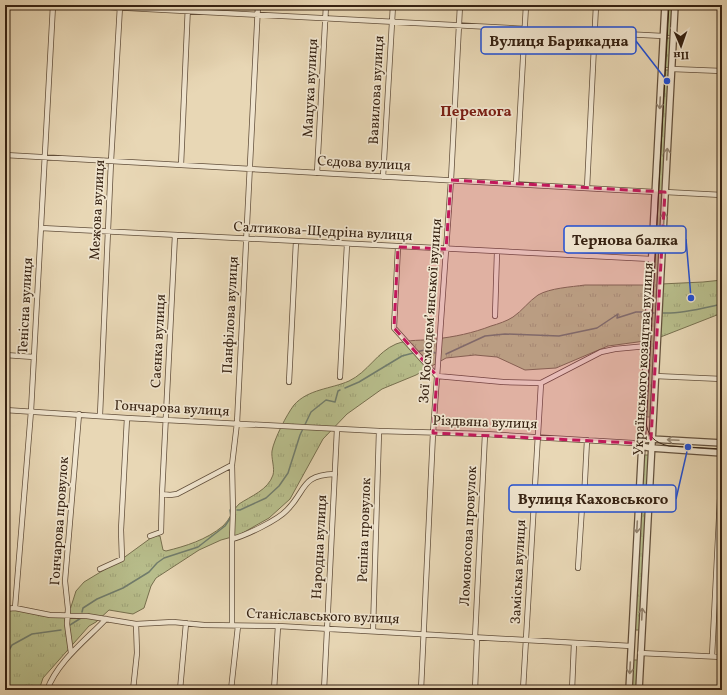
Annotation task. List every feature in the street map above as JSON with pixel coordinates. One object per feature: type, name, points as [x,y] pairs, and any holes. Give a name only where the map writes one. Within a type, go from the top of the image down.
[{"type":"street","name":"Тенісна вулиця","points":[[15,608],[31,411],[53,5]]},
{"type":"street","points":[[71,5],[120,6],[258,15],[663,36]]},
{"type":"street","points":[[181,165],[188,5]]},
{"type":"street","name":"Панфілова вулиця","points":[[232,625],[232,539],[234,511],[232,465],[237,423],[245,239],[258,5]]},
{"type":"street","name":"Мацука вулиця","points":[[317,173],[326,5]]},
{"type":"street","name":"Вавилова вулиця","points":[[383,177],[393,5]]},
{"type":"street","name":"Зої Космодем’янської вулиця","points":[[421,690],[433,433],[451,180],[460,5]]},
{"type":"street","points":[[516,184],[526,5]]},
{"type":"street","points":[[588,188],[596,5]]},
{"type":"street","name":"Українського козацтва вулиця","points":[[628,690],[665,5]]},
{"type":"street","name":"Українського козацтва вулиця","points":[[639,690],[675,5]]},
{"type":"street","name":"Межова вулиця","points":[[100,415],[111,161],[120,6]]},
{"type":"street","points":[[662,68],[722,71]]},
{"type":"street","name":"Сєдова вулиця","points":[[5,155],[722,195]]},
{"type":"street","name":"Салтикова-Щедріна вулиця","points":[[41,228],[651,259]]},
{"type":"street","name":"Саєнка вулиця","points":[[150,536],[161,532],[175,235]]},
{"type":"street","points":[[289,382],[296,241]]},
{"type":"street","points":[[340,377],[347,244]]},
{"type":"street","points":[[398,246],[394,328],[437,376],[503,382],[541,383],[601,352],[646,346]]},
{"type":"street","points":[[495,316],[497,252]]},
{"type":"street","points":[[5,355],[34,357]]},
{"type":"street","points":[[655,376],[722,379]]},
{"type":"street","name":"Заміська вулиця","points":[[523,690],[541,383]]},
{"type":"street","name":"Гончарова вулиця","points":[[5,410],[337,429]]},
{"type":"street","name":"Гончарова провулок","points":[[71,654],[65,581],[80,414]]},
{"type":"street","points":[[100,569],[122,559],[120,548],[128,418]]},
{"type":"street","name":"Різдвяна вулиця","points":[[337,429],[485,434],[633,443],[641,443],[651,439],[722,443]]},
{"type":"street","name":"Народна вулиця","points":[[324,690],[337,429]]},
{"type":"street","name":"Рєпіна провулок","points":[[373,630],[379,431]]},
{"type":"street","name":"Ломоносова провулок","points":[[475,690],[485,434]]},
{"type":"street","points":[[578,568],[587,440]]},
{"type":"street","points":[[641,443],[651,448],[722,452]]},
{"type":"street","points":[[712,656],[722,459]]},
{"type":"street","points":[[162,494],[177,494],[232,465]]},
{"type":"street","points":[[232,539],[263,525],[286,511],[307,481],[322,474],[335,474]]},
{"type":"street","name":"Станіславського вулиця","points":[[5,609],[15,608],[50,615],[68,615],[136,624],[186,623],[204,625],[373,630],[476,638],[641,646]]},
{"type":"street","points":[[47,690],[55,673],[71,654],[106,619]]},
{"type":"street","points":[[180,690],[186,623]]},
{"type":"street","points":[[133,690],[137,654],[136,624]]},
{"type":"street","points":[[231,690],[238,626]]},
{"type":"street","points":[[274,690],[278,626]]},
{"type":"street","points":[[572,690],[574,643]]},
{"type":"street","points":[[630,652],[722,657]]},
{"type":"highlighted area","points":[[451,180],[665,192],[651,439],[633,443],[433,433],[437,376],[394,328],[398,247],[446,249]]},
{"type":"green space","points":[[666,5],[674,5],[672,36],[665,35]]},
{"type":"green space","points":[[665,38],[672,38],[671,68],[663,67]]},
{"type":"green space","points":[[663,70],[670,70],[664,191],[656,190]]},
{"type":"green space","points":[[656,193],[664,194],[651,417],[644,417]]},
{"type":"green space","points":[[722,280],[722,313],[658,338],[661,284]]},
{"type":"green space","points":[[585,285],[648,285],[645,341],[608,346],[556,368],[525,370],[497,357],[475,355],[446,358],[416,375],[382,389],[347,414],[323,439],[290,499],[269,518],[239,535],[221,540],[199,550],[156,578],[151,586],[144,608],[133,614],[109,610],[96,622],[89,626],[43,678],[39,690],[5,690],[5,608],[63,617],[69,613],[76,591],[84,582],[122,559],[155,535],[160,536],[163,550],[166,551],[196,542],[216,531],[225,524],[239,504],[263,489],[271,480],[273,475],[272,451],[275,440],[288,414],[294,405],[300,400],[313,392],[342,384],[356,377],[383,352],[396,344],[401,342],[449,337],[477,331],[511,318],[538,295],[561,288]]},
{"type":"green space","points":[[642,455],[649,455],[640,630],[633,630]]},
{"type":"green space","points":[[632,660],[638,660],[637,690],[630,690]]},
{"type":"waterway","points":[[663,313],[685,312],[722,304]]},
{"type":"waterway","points":[[446,354],[485,336],[505,334],[559,336],[597,328],[618,314],[617,318],[636,312],[644,312]]},
{"type":"waterway","points":[[345,388],[359,382],[402,356],[428,349],[435,353]]},
{"type":"waterway","points":[[237,510],[266,498],[279,486],[288,473],[300,435],[311,412],[326,400],[335,402],[338,391],[340,390]]},
{"type":"waterway","points":[[82,612],[83,608],[97,599],[123,588],[149,572],[164,558],[198,547],[225,526],[231,517],[230,510]]},
{"type":"waterway","points":[[70,625],[81,618]]},
{"type":"waterway","points":[[5,657],[12,645],[32,634],[61,630]]},
{"type":"tram line","points":[[669,5],[646,421],[650,435],[656,441],[664,445],[722,449]]},
{"type":"place","name":"Вулиця Барикадна","points":[[667,81]]},
{"type":"place","name":"Тернова балка","points":[[691,298]]},
{"type":"place","name":"Вулиця Каховського","points":[[688,447]]},
{"type":"district","name":"Перемога","points":[[476,112]]}]
